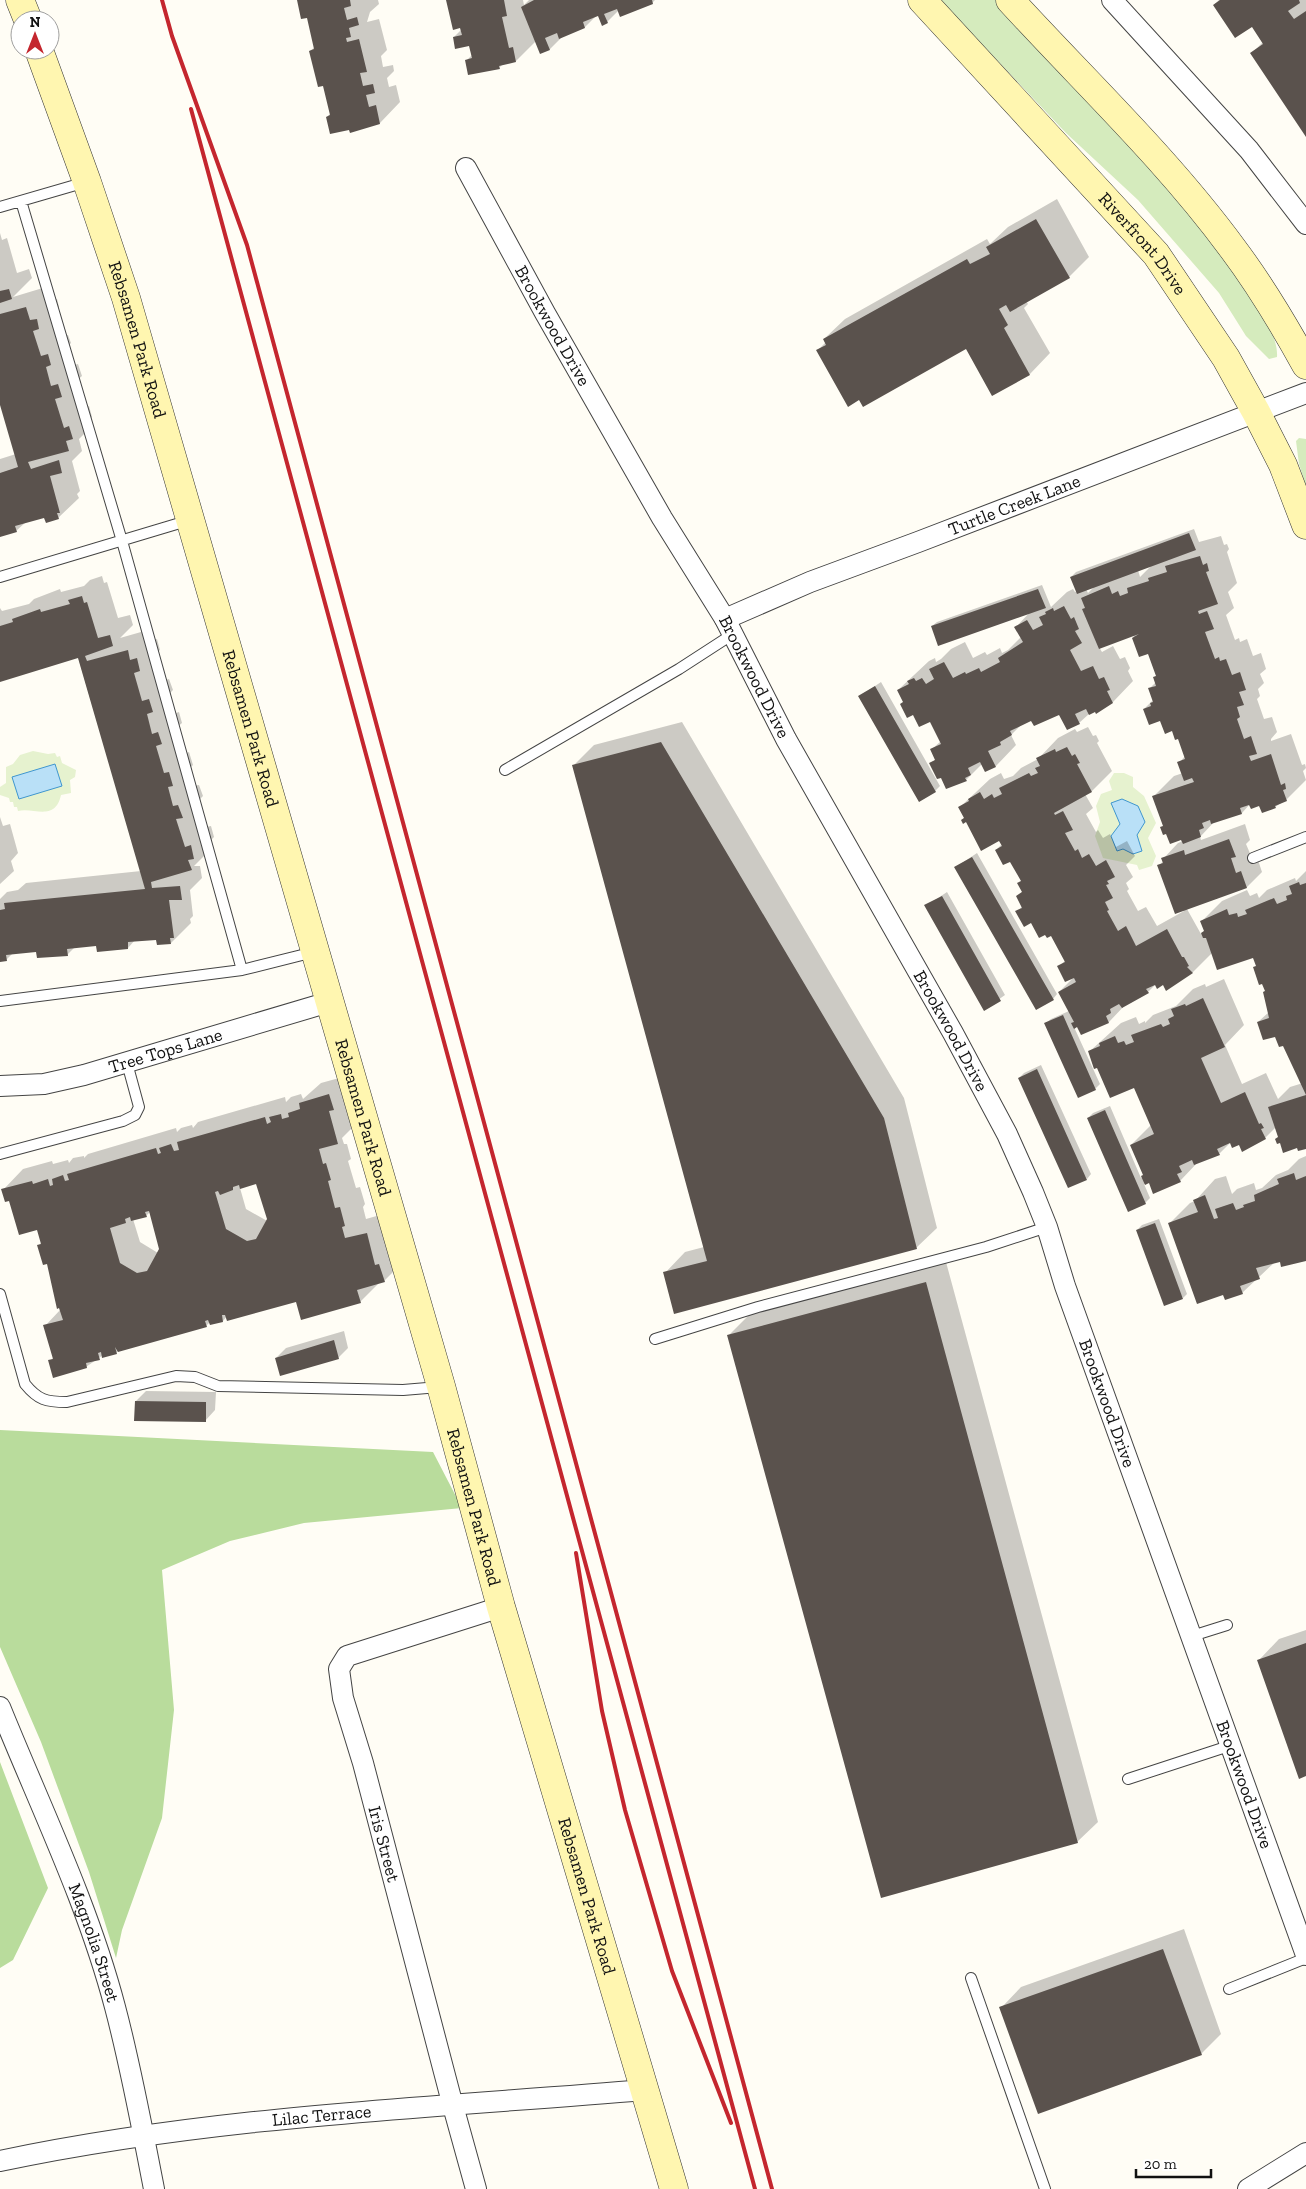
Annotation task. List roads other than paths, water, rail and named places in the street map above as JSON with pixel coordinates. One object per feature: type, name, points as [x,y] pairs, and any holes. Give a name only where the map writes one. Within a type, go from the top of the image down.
[{"type":"street","name":"Riverfront Drive","points":[[922,0],[1156,254],[1226,358],[1256,412],[1283,465],[1306,525]]},
{"type":"street","points":[[1010,0],[1171,172],[1234,249],[1288,332],[1306,365]]},
{"type":"street","points":[[1112,0],[1249,150],[1306,224]]},
{"type":"street","name":"Rebsamen Park Road","points":[[43,60],[87,182],[126,298],[441,1386],[501,1607],[674,2189]]},
{"type":"street","name":"Brookwood Drive","points":[[466,168],[545,313],[662,518],[729,627],[786,739],[953,1033],[1006,1134],[1047,1227],[1066,1286],[1306,1956]]},
{"type":"street","name":"Turtle Creek Lane","points":[[729,627],[810,582],[1306,393]]},
{"type":"street","name":"Tree Tops Lane","points":[[0,1086],[44,1084],[127,1063],[329,1002]]},
{"type":"street","name":"Iris Street","points":[[476,2189],[364,1763],[343,1698],[339,1669],[348,1656],[501,1607]]},
{"type":"street","name":"Magnolia Street","points":[[0,1707],[91,1931],[115,2007],[144,2135],[154,2189]]},
{"type":"street","name":"Lilac Terrace","points":[[0,2162],[70,2146],[254,2121],[645,2090]]},
{"type":"street","points":[[1248,2189],[1306,2153]]},
{"type":"lane","points":[[0,207],[87,182]]},
{"type":"lane","points":[[21,201],[122,541],[242,970]]},
{"type":"lane","points":[[0,577],[191,520]]},
{"type":"lane","points":[[505,770],[679,669],[729,627]]},
{"type":"lane","points":[[1253,858],[1306,836]]},
{"type":"lane","points":[[0,1001],[242,970],[314,952]]},
{"type":"lane","points":[[0,1154],[123,1121],[135,1115],[139,1107],[127,1063]]},
{"type":"lane","points":[[655,1339],[758,1307],[986,1247],[1047,1227]]},
{"type":"lane","points":[[0,1294],[25,1384],[34,1395],[50,1402],[67,1402],[176,1376],[195,1376],[218,1386],[403,1390],[441,1386]]},
{"type":"lane","points":[[1192,1636],[1228,1625]]},
{"type":"lane","points":[[1128,1779],[1232,1745]]},
{"type":"lane","points":[[1228,1989],[1306,1956]]},
{"type":"lane","points":[[971,1978],[1045,2189]]},
{"type":"water","points":[[55,764],[62,786],[19,799],[12,777]]},
{"type":"water","points":[[1122,799],[1138,806],[1145,822],[1137,835],[1142,851],[1133,854],[1123,849],[1117,851],[1111,836],[1120,824],[1111,803]]},
{"type":"railway","points":[[162,0],[172,36],[247,245],[772,2189]]},
{"type":"railway","points":[[191,109],[755,2189]]},
{"type":"railway","points":[[576,1553],[602,1711],[625,1810],[672,1971],[731,2123]]}]
